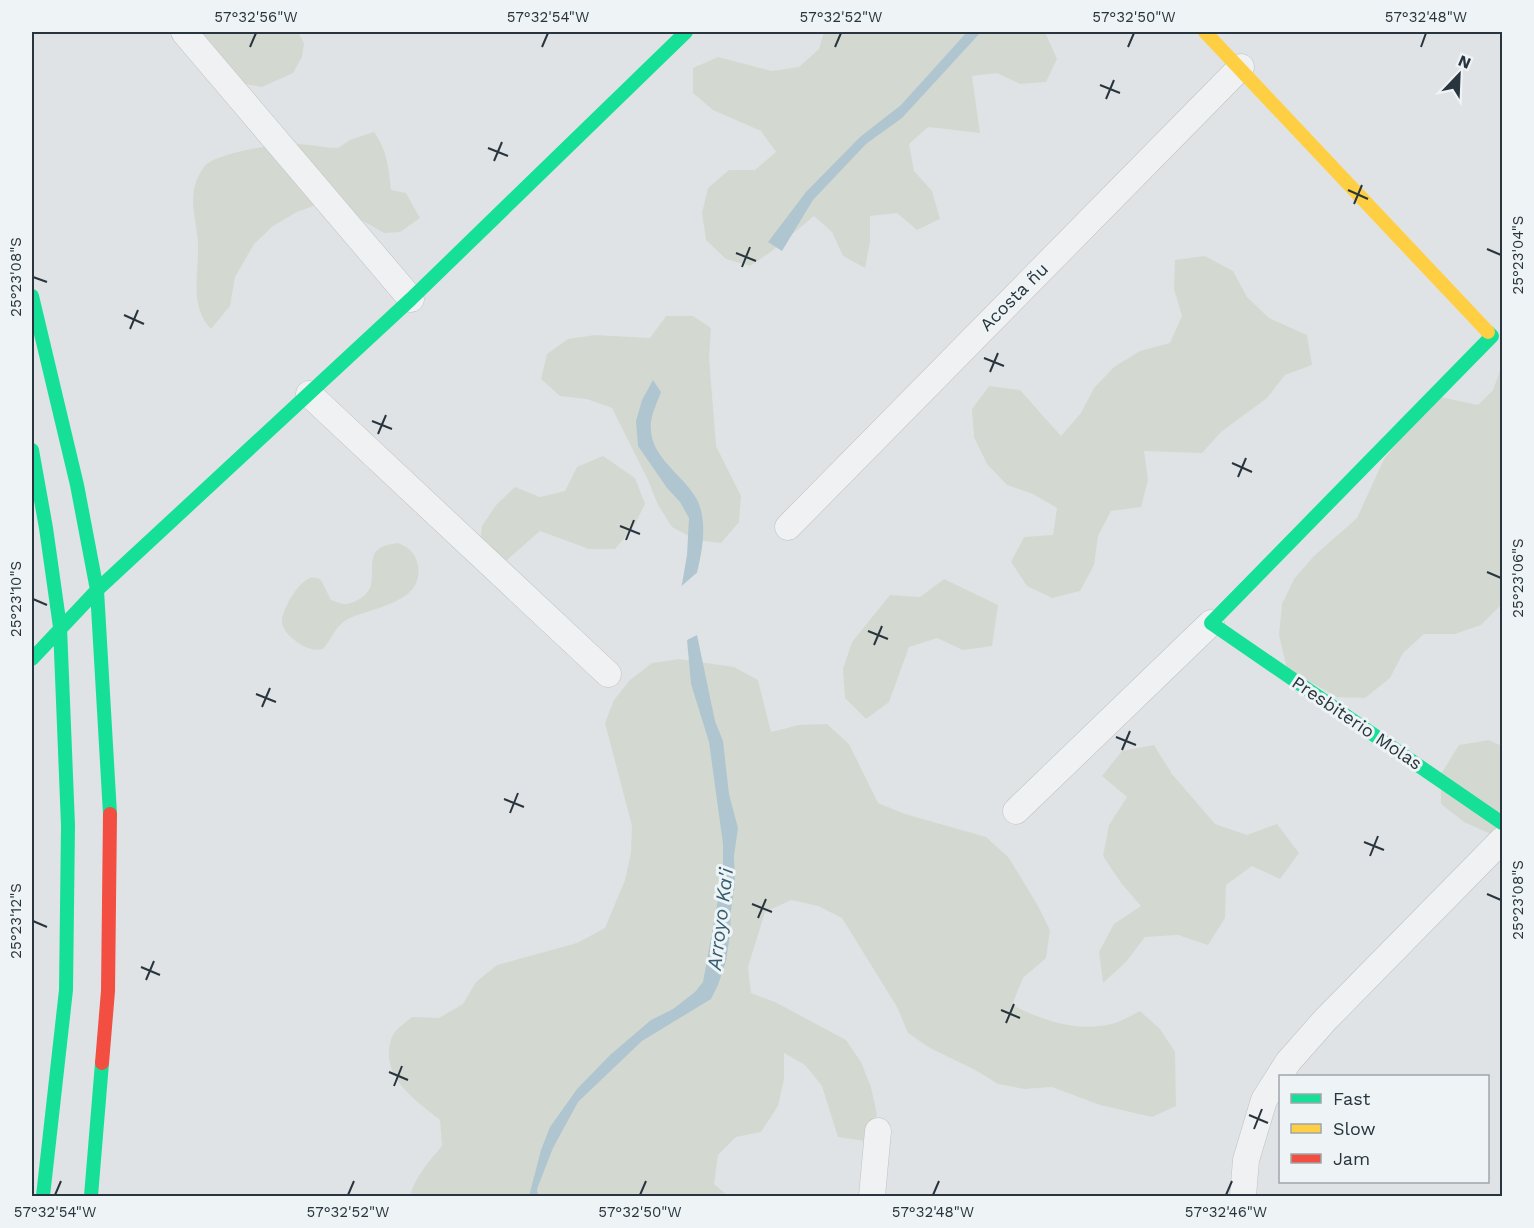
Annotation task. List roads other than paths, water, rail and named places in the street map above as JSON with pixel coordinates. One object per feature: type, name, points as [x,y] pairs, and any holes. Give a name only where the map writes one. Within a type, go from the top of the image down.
[{"type":"main road","points":[[32,659],[97,590],[411,299],[686,32]]},
{"type":"main road","points":[[1206,32],[1497,330],[1211,623]]},
{"type":"main road","points":[[32,296],[77,485],[97,590],[110,816],[108,991],[91,1197]]},
{"type":"main road","points":[[32,450],[60,627],[68,825],[66,990],[44,1197]]},
{"type":"main road","name":"Presbiterio Molas","points":[[1211,623],[1503,823]]},
{"type":"street","points":[[184,32],[411,299]]},
{"type":"street","name":"Acosta ñu","points":[[788,526],[1241,67]]},
{"type":"street","points":[[309,394],[608,674]]},
{"type":"street","points":[[1016,811],[1211,623]]},
{"type":"street","points":[[1280,1075],[1288,1062],[1326,1019],[1503,840]]},
{"type":"street","points":[[1243,1197],[1246,1160],[1264,1100],[1279,1076]]},
{"type":"street","points":[[872,1197],[878,1131]]},
{"type":"water","points":[[967,32],[981,32],[902,118],[866,144],[813,200],[782,251],[768,242],[806,192],[860,137],[901,105]]},
{"type":"water","points":[[653,380],[661,392],[651,422],[651,435],[661,457],[693,494],[702,515],[703,540],[690,600],[678,607],[687,555],[689,518],[680,502],[667,488],[638,446],[636,421],[642,400]]},
{"type":"water","name":"Arroyo Ka'i","points":[[697,635],[715,721],[723,741],[729,794],[738,828],[734,856],[735,884],[726,961],[711,999],[642,1041],[578,1102],[553,1148],[537,1189],[538,1196],[529,1196],[541,1150],[550,1127],[577,1089],[610,1055],[651,1020],[673,1009],[695,992],[703,982],[723,872],[723,844],[709,742],[691,684],[687,640]]}]
